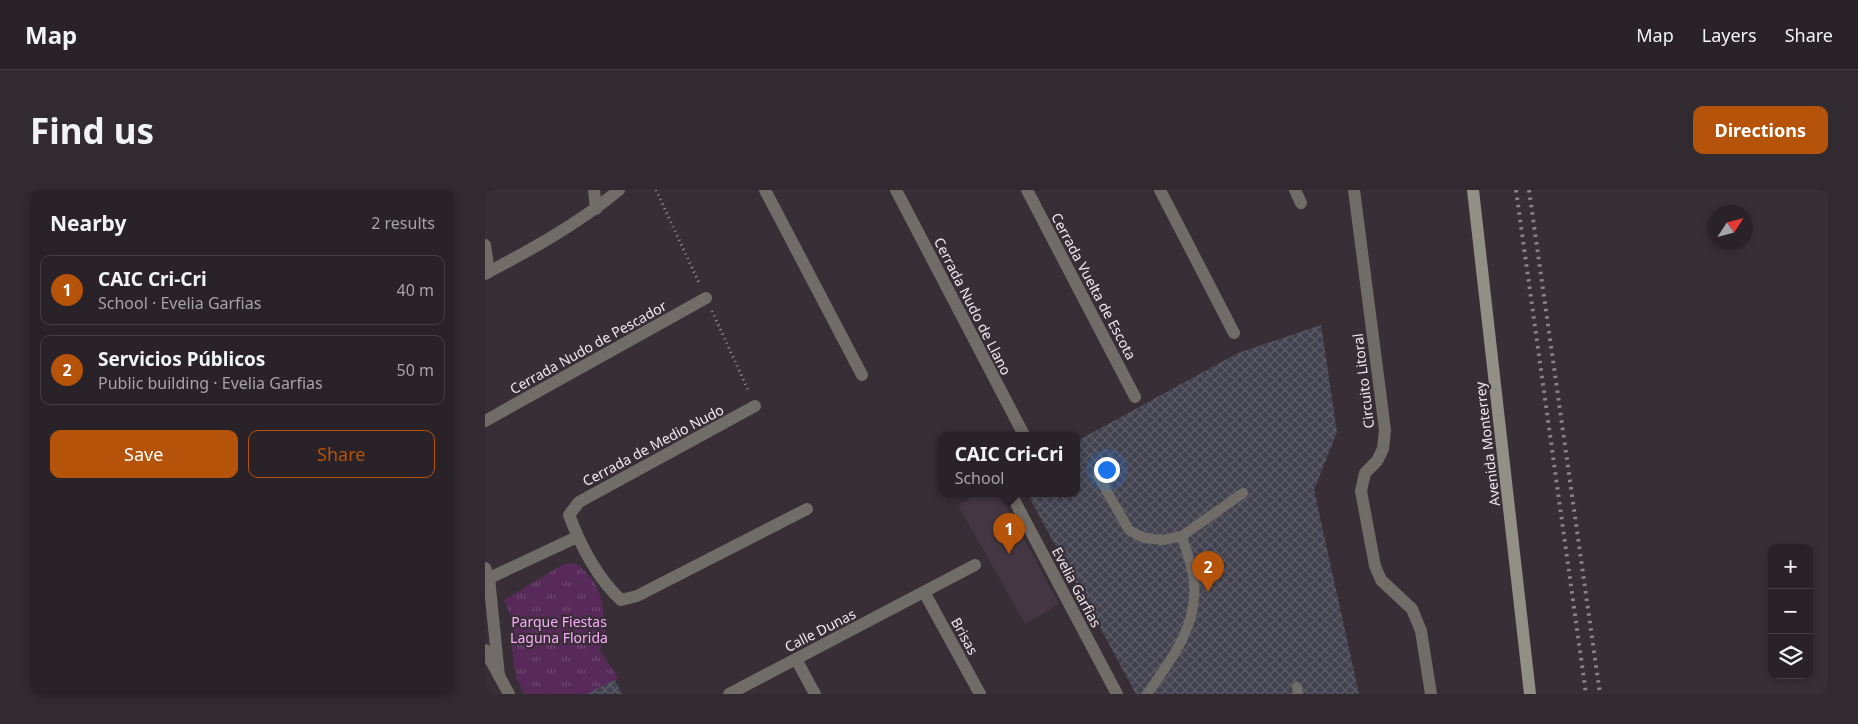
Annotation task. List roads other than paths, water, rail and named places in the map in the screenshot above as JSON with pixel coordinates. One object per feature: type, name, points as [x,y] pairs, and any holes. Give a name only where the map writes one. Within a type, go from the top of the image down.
[{"type":"street","points":[[594,190],[596,209]]},
{"type":"street","points":[[485,245],[487,273],[558,235],[596,209],[619,190]]},
{"type":"street","points":[[765,190],[862,375]]},
{"type":"street","name":"Cerrada Nudo de Llano","points":[[896,190],[1021,432]]},
{"type":"street","name":"Cerrada Vuelta de Escota","points":[[1027,190],[1135,397]]},
{"type":"street","points":[[1160,190],[1234,334]]},
{"type":"street","points":[[1295,190],[1301,203]]},
{"type":"street","name":"Circuito Litoral","points":[[1354,190],[1385,430],[1383,449],[1377,461],[1365,472],[1361,491],[1375,566],[1381,580],[1412,609],[1421,631],[1431,694]]},
{"type":"street","name":"Avenida Monterrey","points":[[1473,190],[1531,694]]},
{"type":"street","name":"Cerrada Nudo de Pescador","points":[[485,421],[706,298]]},
{"type":"street","name":"Cerrada de Medio Nudo","points":[[577,537],[569,515],[579,502],[755,406]]},
{"type":"street","name":"Evelia Garfias","points":[[1013,497],[1117,694]]},
{"type":"street","points":[[499,676],[486,575],[577,537],[609,589],[621,600],[637,596],[807,509]]},
{"type":"street","name":"Calle Dunas","points":[[729,694],[975,564]]},
{"type":"street","name":"Brisas","points":[[924,592],[980,694]]},
{"type":"street","points":[[485,650],[509,694]]},
{"type":"street","points":[[796,659],[815,694]]},
{"type":"lane","points":[[1098,476],[1129,530],[1144,538],[1163,540],[1182,536],[1243,493]]},
{"type":"lane","points":[[1147,694],[1178,649],[1193,613],[1194,581],[1182,536]]},
{"type":"railway","points":[[1516,190],[1586,694]]},
{"type":"railway","points":[[1529,190],[1600,694]]},
{"type":"place","name":"CAIC Cri-Cri","points":[[1009,554]]},
{"type":"place","name":"Servicios Públicos","points":[[1208,592]]},
{"type":"park label","name":"Parque Fiestas Laguna Florida","points":[[559,630]]}]
